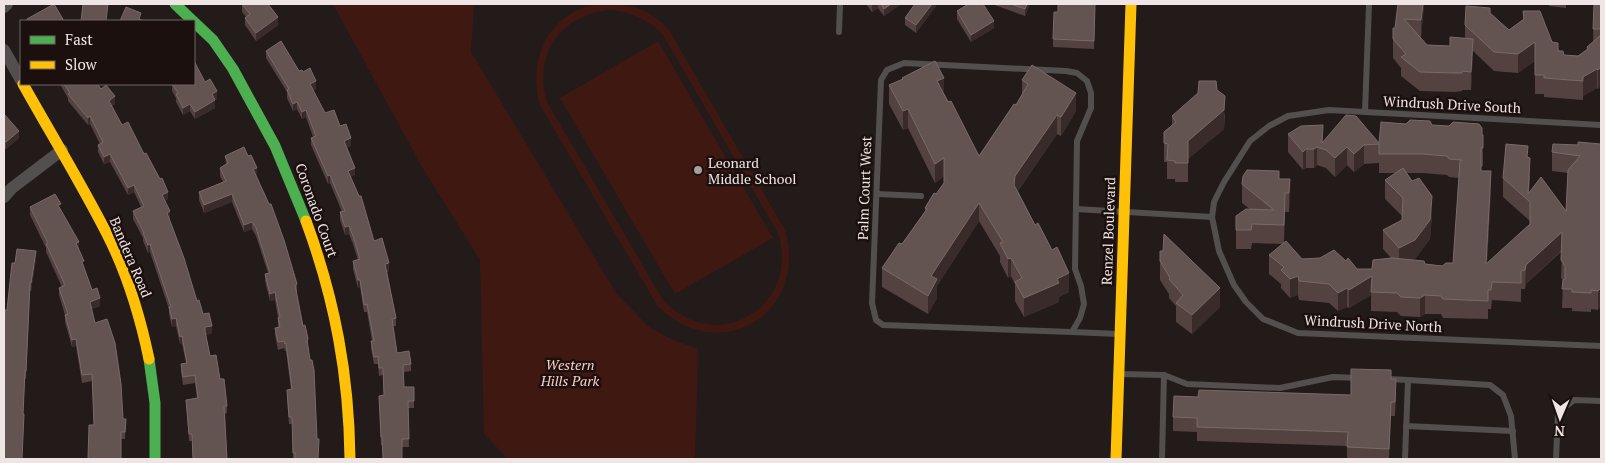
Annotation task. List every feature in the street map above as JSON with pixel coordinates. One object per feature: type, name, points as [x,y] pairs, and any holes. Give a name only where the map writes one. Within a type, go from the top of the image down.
[{"type":"street","points":[[4,7],[7,4]]},
{"type":"street","name":"Coronado Court","points":[[175,4],[191,20]]},
{"type":"street","name":"Renzel Boulevard","points":[[1116,459],[1131,4]]},
{"type":"street","name":"Coronado Court","points":[[195,23],[214,42],[227,60],[258,111],[284,162],[320,260],[339,336],[350,420],[350,459]]},
{"type":"street","points":[[4,50],[20,78]]},
{"type":"street","name":"Bandera Road","points":[[24,85],[62,150],[107,234],[127,281],[142,325],[155,403],[155,459]]},
{"type":"street","points":[[4,197],[12,188],[62,150]]},
{"type":"lane","points":[[839,32],[840,4]]},
{"type":"lane","points":[[1365,112],[1369,4]]},
{"type":"lane","name":"Palm Court West","points":[[904,63],[1077,73],[1087,81],[1091,93],[1091,108],[1077,141],[1075,269],[1081,286],[1084,304],[1080,318],[1072,332],[883,325],[876,320],[872,302],[876,194],[881,80],[887,70],[893,66],[904,63]]},
{"type":"lane","name":"Windrush Drive South","points":[[1212,216],[1214,202],[1224,182],[1250,141],[1269,126],[1288,116],[1329,110],[1601,125]]},
{"type":"lane","points":[[876,194],[921,196]]},
{"type":"lane","points":[[1076,209],[1212,216]]},
{"type":"lane","name":"Windrush Drive North","points":[[1212,216],[1219,251],[1234,285],[1246,302],[1264,320],[1298,333],[1601,346]]},
{"type":"lane","points":[[1072,332],[1120,334]]},
{"type":"lane","points":[[1118,374],[1164,375],[1187,384],[1280,388],[1333,377],[1371,378]]},
{"type":"lane","points":[[1162,459],[1164,375]]},
{"type":"lane","points":[[1380,379],[1490,385],[1503,394],[1511,416],[1515,459]]},
{"type":"lane","points":[[1405,459],[1408,380]]},
{"type":"lane","points":[[1556,459],[1558,412],[1574,400],[1601,401]]},
{"type":"lane","points":[[1406,426],[1513,431]]},
{"type":"green space","name":"Western Hills Park","points":[[333,4],[474,4],[471,52],[616,293],[649,327],[671,339],[698,349],[695,459],[508,459],[484,434],[480,260],[422,167]]},
{"type":"green space","points":[[599,4],[637,8],[653,16],[669,30],[785,230],[789,260],[784,286],[771,307],[753,323],[730,331],[706,332],[681,323],[657,305],[540,105],[537,71],[540,55],[546,40],[555,27],[567,16],[582,8]],"holes":[[[607,10],[631,14],[645,20],[663,35],[778,233],[782,259],[777,283],[766,302],[749,316],[729,323],[707,324],[684,317],[663,300],[547,102],[544,69],[547,54],[554,41],[563,30],[575,21],[590,14]]]},
{"type":"green space","points":[[658,41],[773,238],[675,294],[560,98]]},
{"type":"building","points":[[54,4],[63,20],[28,20]]},
{"type":"building","points":[[83,4],[108,4],[106,20],[81,20]]},
{"type":"building","points":[[242,4],[268,4],[278,17],[256,33],[245,18],[250,14]]},
{"type":"building","points":[[881,4],[891,4],[884,9]]},
{"type":"building","points":[[915,4],[932,4],[916,25],[905,18]]},
{"type":"building","points":[[966,4],[983,4],[994,21],[971,35],[957,11]]},
{"type":"building","points":[[1011,4],[1027,4],[1025,9]]},
{"type":"building","points":[[1058,4],[1095,4],[1094,41],[1053,39],[1054,12],[1058,12]]},
{"type":"building","points":[[1398,4],[1423,4],[1421,20],[1404,19],[1427,45],[1450,46],[1450,37],[1473,39],[1471,72],[1420,72],[1401,57],[1406,54],[1393,39],[1393,28],[1395,28]]},
{"type":"building","points":[[1594,4],[1601,4],[1601,29],[1593,29]]},
{"type":"building","points":[[1466,6],[1490,8],[1490,13],[1509,30],[1524,19],[1523,11],[1540,11],[1552,42],[1558,43],[1558,51],[1563,51],[1564,55],[1578,56],[1588,49],[1587,47],[1601,35],[1601,67],[1583,77],[1583,81],[1544,78],[1544,75],[1535,75],[1535,42],[1518,54],[1494,52],[1465,25]]},
{"type":"building","points":[[126,7],[141,13],[139,19],[142,20],[120,20]]},
{"type":"building","points":[[281,41],[299,71],[302,70],[303,72],[310,68],[316,81],[310,84],[325,113],[334,110],[340,126],[346,124],[351,138],[344,141],[355,168],[348,171],[359,196],[361,196],[374,241],[382,238],[389,263],[385,264],[396,318],[392,319],[397,353],[409,351],[411,364],[403,365],[404,387],[414,387],[414,401],[408,401],[409,439],[402,439],[402,459],[383,459],[379,396],[384,395],[383,368],[379,368],[378,356],[374,357],[371,341],[374,341],[367,304],[364,305],[360,280],[358,280],[353,261],[360,259],[349,226],[345,227],[340,212],[345,211],[330,175],[328,176],[311,138],[316,136],[306,110],[302,112],[297,102],[293,104],[287,90],[289,89],[266,51]]},
{"type":"building","points":[[935,61],[944,78],[937,81],[948,102],[951,101],[979,156],[1014,104],[1016,105],[1028,84],[1022,80],[1032,65],[1076,93],[1061,117],[1057,115],[1015,176],[1014,185],[1035,225],[1038,223],[1052,250],[1057,247],[1069,273],[1057,279],[1059,283],[1024,298],[1015,282],[1022,278],[1011,258],[1008,259],[1000,243],[1003,242],[979,203],[931,276],[937,279],[928,296],[882,268],[899,243],[902,244],[927,209],[925,208],[934,193],[936,194],[944,183],[944,158],[935,164],[908,109],[903,111],[889,85]]},
{"type":"building","points":[[195,63],[205,82],[210,79],[217,91],[212,94],[215,100],[195,112],[190,104],[183,108],[176,94],[178,93],[173,85],[195,85]]},
{"type":"building","points":[[1199,81],[1216,81],[1217,90],[1225,96],[1224,110],[1188,141],[1188,163],[1175,163],[1175,161],[1167,160],[1168,144],[1164,143],[1164,132],[1176,122],[1172,116],[1198,93]]},
{"type":"building","points":[[65,85],[98,85],[101,89],[106,85],[115,96],[109,101],[122,125],[128,122],[144,154],[146,153],[160,179],[162,178],[168,192],[162,195],[170,211],[167,213],[184,258],[197,301],[199,300],[203,314],[209,313],[212,326],[205,327],[205,331],[210,356],[216,355],[220,379],[224,379],[227,406],[224,406],[227,459],[193,459],[192,434],[189,434],[186,400],[198,398],[195,375],[183,377],[181,364],[187,363],[182,336],[180,337],[176,318],[172,319],[169,307],[171,307],[150,244],[148,245],[133,211],[144,206],[134,185],[128,188],[110,154],[104,157],[98,145],[103,142],[90,116],[88,118],[68,94],[70,93]]},
{"type":"building","points":[[4,114],[19,131],[6,142],[4,140]]},
{"type":"building","points":[[1346,115],[1356,116],[1379,143],[1381,122],[1406,124],[1410,120],[1430,121],[1432,125],[1449,126],[1453,122],[1479,124],[1483,135],[1481,171],[1491,171],[1486,264],[1530,224],[1530,202],[1503,178],[1506,144],[1528,146],[1527,157],[1530,158],[1528,194],[1541,177],[1566,211],[1568,170],[1580,156],[1552,152],[1553,144],[1578,145],[1578,142],[1601,144],[1601,288],[1598,291],[1591,290],[1591,293],[1572,292],[1572,289],[1562,289],[1563,280],[1565,279],[1565,266],[1561,260],[1562,232],[1526,265],[1525,270],[1521,271],[1521,283],[1492,282],[1491,290],[1488,290],[1488,301],[1443,299],[1441,296],[1425,295],[1420,298],[1401,297],[1397,293],[1371,292],[1372,276],[1349,290],[1347,288],[1338,293],[1329,284],[1299,281],[1298,276],[1290,279],[1281,270],[1284,267],[1269,255],[1286,241],[1302,259],[1320,258],[1334,250],[1346,261],[1348,258],[1357,269],[1372,269],[1373,260],[1392,258],[1424,261],[1425,264],[1442,266],[1446,263],[1453,263],[1460,161],[1462,160],[1449,159],[1447,156],[1422,154],[1379,154],[1379,144],[1364,145],[1354,154],[1347,147],[1335,158],[1326,150],[1317,147],[1306,149],[1303,152],[1288,134],[1301,126],[1323,125],[1322,143]]},
{"type":"building","points":[[244,147],[248,156],[251,155],[257,168],[253,169],[269,204],[271,204],[297,284],[295,285],[303,326],[305,325],[310,360],[312,360],[314,370],[317,439],[319,439],[318,459],[295,459],[295,453],[293,453],[292,417],[289,417],[287,390],[292,389],[286,343],[284,341],[278,342],[275,328],[280,327],[278,318],[280,317],[275,292],[270,294],[265,274],[270,273],[256,228],[252,222],[244,225],[232,194],[204,205],[199,192],[226,181],[220,168],[228,163],[225,156]]},
{"type":"building","points":[[1403,168],[1412,181],[1419,178],[1432,196],[1430,220],[1415,240],[1399,248],[1383,230],[1402,220],[1403,198],[1385,180]]},
{"type":"building","points":[[1247,170],[1279,171],[1279,179],[1290,179],[1289,193],[1285,193],[1284,225],[1252,224],[1251,230],[1236,230],[1236,216],[1246,209],[1274,210],[1242,184],[1243,176]]},
{"type":"building","points":[[55,194],[61,204],[58,205],[79,242],[76,243],[84,261],[82,262],[92,290],[97,288],[100,298],[90,302],[95,323],[107,319],[115,343],[121,384],[123,419],[126,419],[125,432],[121,432],[121,459],[88,459],[89,425],[94,425],[92,374],[82,375],[76,339],[72,340],[65,315],[68,314],[59,288],[65,285],[46,244],[48,243],[30,207]]},
{"type":"building","points":[[1164,234],[1220,288],[1192,315],[1176,303],[1183,295],[1169,279],[1160,261],[1160,251],[1163,251]]},
{"type":"building","points":[[17,249],[36,251],[30,283],[22,459],[4,459],[5,310],[7,310],[12,263],[15,263]]},
{"type":"building","points":[[1351,369],[1391,370],[1391,379],[1396,379],[1395,402],[1391,402],[1389,449],[1347,447],[1348,432],[1197,427],[1197,418],[1173,417],[1174,396],[1198,397],[1199,390],[1351,395]]},
{"type":"traffic: fast","points":[[175,4],[192,20]]},
{"type":"traffic: fast","points":[[195,23],[213,40],[233,69],[275,146],[306,221]]},
{"type":"traffic: fast","points":[[149,359],[155,403],[155,459]]},
{"type":"traffic: slow","points":[[1116,459],[1131,4]]},
{"type":"traffic: slow","points":[[24,85],[87,196],[121,264],[132,295],[149,359]]},
{"type":"traffic: slow","points":[[306,221],[325,280],[338,338],[347,397],[350,459]]},
{"type":"place","name":"Leonard Middle School","points":[[698,170]]}]
